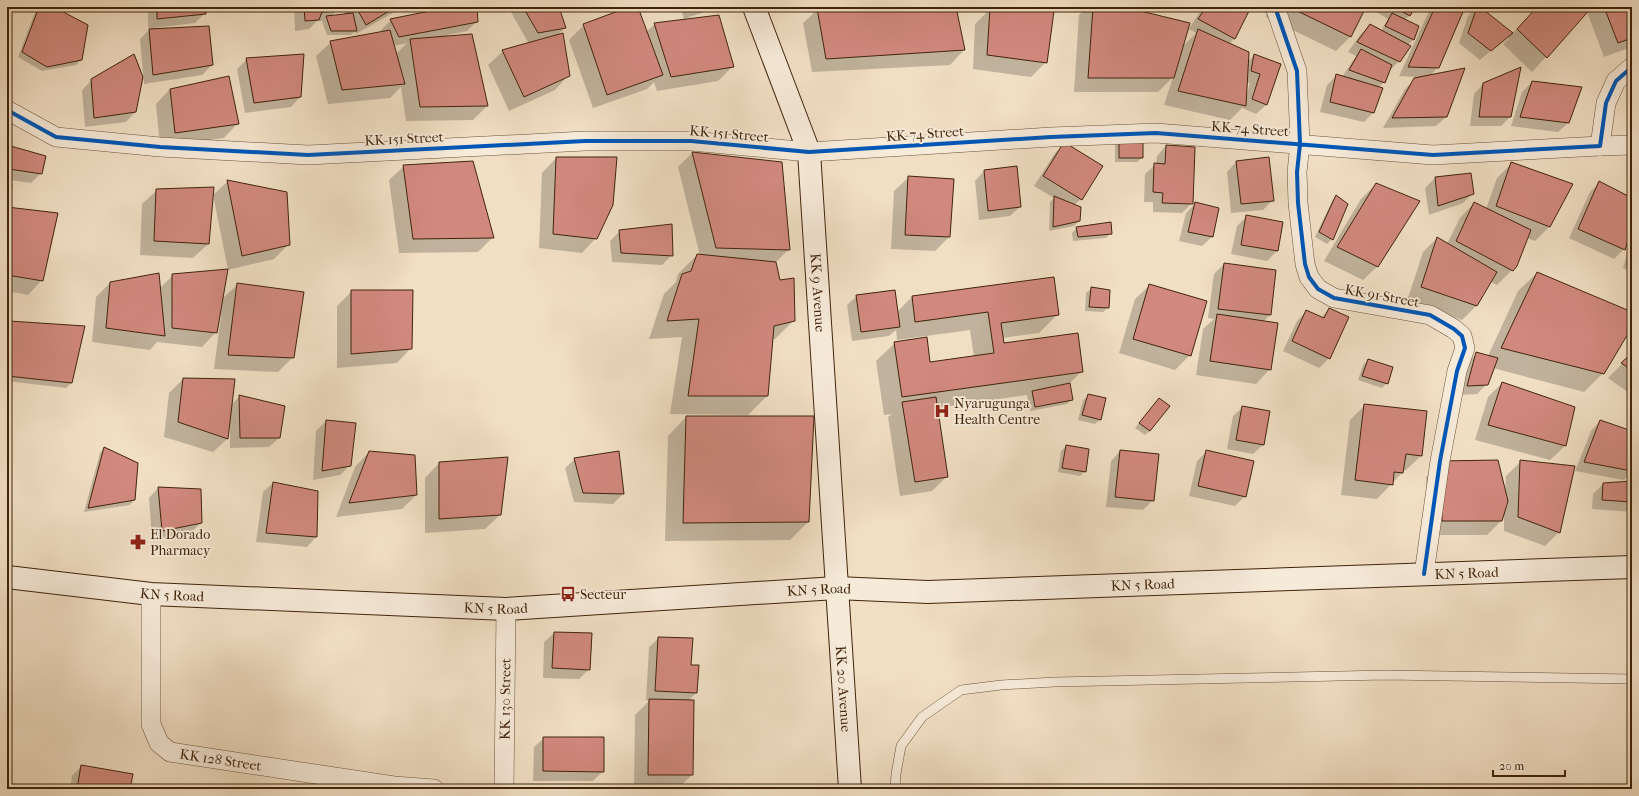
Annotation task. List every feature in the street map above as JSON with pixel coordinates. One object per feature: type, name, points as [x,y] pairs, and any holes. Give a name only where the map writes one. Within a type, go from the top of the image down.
[{"type":"main road","name":"KK 9 Avenue","points":[[754,7],[809,152],[836,588]]},
{"type":"main road","name":"KN 5 Road","points":[[7,577],[151,594],[506,609],[836,588],[928,592],[1632,567]]},
{"type":"main road","name":"KK 20 Avenue","points":[[836,588],[850,789]]},
{"type":"street","name":"KK 91 Street","points":[[1275,7],[1297,71],[1300,144],[1297,172],[1298,203],[1305,264],[1309,277],[1318,289],[1334,298],[1430,315],[1454,329],[1462,336],[1465,348],[1457,371],[1440,461],[1424,574]]},
{"type":"street","points":[[1600,146],[1606,103],[1616,81],[1632,67]]},
{"type":"street","name":"KK 151 Street","points":[[7,110],[56,137],[160,147],[300,154],[585,141],[691,141],[809,152]]},
{"type":"street","name":"KK 74 Street","points":[[809,152],[1156,133],[1433,155],[1632,144]]},
{"type":"street","name":"KK 128 Street","points":[[151,594],[151,724],[159,743],[170,752],[394,786],[434,789]]},
{"type":"street","name":"KK 130 Street","points":[[504,789],[506,609]]},
{"type":"lane","points":[[896,789],[896,774],[901,746],[922,717],[961,690],[1001,685],[1054,682],[1386,675],[1632,679]]},
{"type":"building","points":[[39,7],[54,7],[88,25],[82,60],[47,67],[22,52]]},
{"type":"building","points":[[157,7],[205,7],[206,14],[157,19]]},
{"type":"building","points":[[304,7],[336,7],[337,11],[322,12],[319,20],[305,21]]},
{"type":"building","points":[[356,7],[396,7],[366,25]]},
{"type":"building","points":[[450,7],[477,7],[478,22],[399,37],[390,19]]},
{"type":"building","points":[[523,7],[559,7],[566,28],[538,33]]},
{"type":"building","points":[[629,7],[638,7],[663,75],[607,95],[583,24]]},
{"type":"building","points":[[956,7],[965,50],[826,59],[817,8]]},
{"type":"building","points":[[1093,7],[1124,7],[1190,23],[1174,78],[1088,78]]},
{"type":"building","points":[[1206,7],[1243,7],[1249,11],[1235,39],[1198,19]]},
{"type":"building","points":[[1289,7],[1366,7],[1351,37]]},
{"type":"building","points":[[1394,7],[1415,7],[1410,16]]},
{"type":"building","points":[[1435,7],[1465,7],[1439,68],[1408,67]]},
{"type":"building","points":[[1477,7],[1480,7],[1513,33],[1491,51],[1468,33]]},
{"type":"building","points":[[1537,7],[1592,7],[1547,58],[1517,29]]},
{"type":"building","points":[[1604,7],[1632,7],[1632,38],[1618,43]]},
{"type":"building","points":[[990,8],[1054,11],[1047,63],[987,55]]},
{"type":"building","points":[[353,13],[357,31],[331,31],[326,16]]},
{"type":"building","points":[[1392,13],[1419,26],[1414,40],[1385,26]]},
{"type":"building","points":[[719,15],[734,67],[671,77],[654,23]]},
{"type":"building","points":[[1370,24],[1411,46],[1400,62],[1357,42]]},
{"type":"building","points":[[209,26],[213,65],[153,75],[149,29]]},
{"type":"building","points":[[1198,29],[1249,52],[1246,106],[1178,91]]},
{"type":"building","points":[[390,30],[405,84],[342,90],[330,41]]},
{"type":"building","points":[[563,33],[570,76],[524,97],[502,50]]},
{"type":"building","points":[[472,34],[488,106],[420,107],[410,39]]},
{"type":"building","points":[[1361,49],[1392,65],[1385,83],[1349,70]]},
{"type":"building","points":[[134,54],[143,77],[136,112],[94,118],[91,79]]},
{"type":"building","points":[[304,54],[301,97],[254,103],[246,58]]},
{"type":"building","points":[[1254,54],[1281,64],[1267,105],[1252,99],[1260,74],[1251,71]]},
{"type":"building","points":[[1521,67],[1511,117],[1479,117],[1483,83]]},
{"type":"building","points":[[1465,68],[1447,117],[1392,118],[1414,78]]},
{"type":"building","points":[[1336,74],[1383,88],[1374,113],[1330,102]]},
{"type":"building","points":[[229,76],[239,124],[175,133],[170,89]]},
{"type":"building","points":[[1532,81],[1582,87],[1569,123],[1520,117]]},
{"type":"building","points":[[1143,138],[1143,158],[1119,158],[1119,139]]},
{"type":"building","points":[[1064,142],[1103,166],[1082,200],[1043,176]]},
{"type":"building","points":[[7,145],[46,156],[42,174],[9,169],[12,186],[7,186]]},
{"type":"building","points":[[1166,145],[1195,147],[1193,204],[1162,203],[1163,193],[1153,192],[1154,163],[1165,164]]},
{"type":"building","points":[[692,152],[782,162],[790,250],[716,248]]},
{"type":"building","points":[[556,157],[617,157],[613,205],[597,239],[553,234]]},
{"type":"building","points":[[1269,157],[1274,201],[1241,204],[1236,161]]},
{"type":"building","points":[[473,161],[494,238],[413,239],[403,165]]},
{"type":"building","points":[[1511,162],[1573,184],[1550,227],[1496,206]]},
{"type":"building","points":[[1017,166],[1021,207],[988,211],[984,170]]},
{"type":"building","points":[[1471,173],[1474,194],[1438,206],[1435,177]]},
{"type":"building","points":[[908,176],[954,179],[950,237],[905,235]]},
{"type":"building","points":[[227,180],[287,192],[290,245],[242,256]]},
{"type":"building","points":[[1599,181],[1632,198],[1632,228],[1625,250],[1578,229]]},
{"type":"building","points":[[1376,183],[1420,201],[1378,267],[1337,247]]},
{"type":"building","points":[[214,187],[209,244],[154,241],[156,189]]},
{"type":"building","points":[[1336,195],[1348,204],[1333,240],[1319,232]]},
{"type":"building","points":[[1054,196],[1081,207],[1080,221],[1053,227]]},
{"type":"building","points":[[1195,202],[1219,208],[1213,237],[1188,232]]},
{"type":"building","points":[[1474,202],[1531,230],[1517,266],[1513,271],[1456,241]]},
{"type":"building","points":[[7,207],[58,213],[43,281],[7,275]]},
{"type":"building","points":[[1246,215],[1283,222],[1278,251],[1241,245]]},
{"type":"building","points":[[1111,222],[1112,234],[1078,237],[1076,227]]},
{"type":"building","points":[[672,224],[673,256],[621,253],[619,230]]},
{"type":"building","points":[[1437,237],[1497,272],[1477,306],[1421,287]]},
{"type":"building","points":[[697,254],[776,262],[780,280],[794,278],[795,321],[774,326],[768,396],[688,396],[699,319],[667,321],[682,274],[691,271]]},
{"type":"building","points":[[1224,263],[1276,270],[1271,315],[1218,309]]},
{"type":"building","points":[[228,269],[217,333],[172,328],[172,274]]},
{"type":"building","points":[[1537,272],[1632,312],[1632,327],[1604,374],[1501,348]]},
{"type":"building","points":[[159,273],[165,336],[106,328],[110,282]]},
{"type":"building","points":[[1054,277],[1059,315],[1001,323],[1004,343],[1078,333],[1083,372],[902,397],[894,342],[927,337],[930,362],[994,353],[988,312],[915,322],[912,296]]},
{"type":"building","points":[[237,283],[304,292],[294,358],[228,355]]},
{"type":"building","points":[[1149,284],[1207,301],[1191,356],[1133,339]]},
{"type":"building","points":[[1091,287],[1110,290],[1109,308],[1089,307]]},
{"type":"building","points":[[351,290],[413,290],[412,349],[351,354]]},
{"type":"building","points":[[895,290],[900,327],[861,332],[856,295]]},
{"type":"building","points":[[1329,308],[1349,317],[1330,359],[1292,341],[1306,310],[1324,318]]},
{"type":"building","points":[[1217,314],[1278,323],[1271,370],[1210,361]]},
{"type":"building","points":[[9,321],[85,326],[72,383],[7,376]]},
{"type":"building","points":[[1476,352],[1498,358],[1488,385],[1467,386]]},
{"type":"building","points":[[1632,353],[1632,370],[1621,363]]},
{"type":"building","points":[[1368,359],[1393,367],[1388,384],[1362,376]]},
{"type":"building","points":[[183,378],[235,379],[228,439],[178,422]]},
{"type":"building","points":[[1502,382],[1575,407],[1566,446],[1488,425]]},
{"type":"building","points":[[1070,383],[1073,400],[1035,407],[1032,391]]},
{"type":"building","points":[[1088,394],[1106,398],[1101,420],[1082,415]]},
{"type":"building","points":[[239,395],[285,406],[280,438],[240,438]]},
{"type":"building","points":[[936,397],[948,477],[915,482],[902,402]]},
{"type":"building","points":[[1159,398],[1170,406],[1150,431],[1139,423]]},
{"type":"building","points":[[1364,404],[1427,411],[1422,456],[1406,454],[1403,473],[1394,472],[1393,485],[1355,480]]},
{"type":"building","points":[[1242,406],[1270,411],[1264,445],[1236,440]]},
{"type":"building","points":[[686,416],[814,416],[809,522],[683,523]]},
{"type":"building","points":[[326,420],[356,423],[351,466],[322,471]]},
{"type":"building","points":[[1600,420],[1632,431],[1632,471],[1584,462]]},
{"type":"building","points":[[1066,445],[1089,449],[1086,472],[1062,468]]},
{"type":"building","points":[[104,447],[138,463],[135,500],[88,508]]},
{"type":"building","points":[[1120,450],[1159,454],[1154,501],[1115,497]]},
{"type":"building","points":[[1206,450],[1254,461],[1246,497],[1198,486]]},
{"type":"building","points":[[369,451],[415,455],[417,495],[349,503]]},
{"type":"building","points":[[619,451],[624,494],[583,493],[574,458]]},
{"type":"building","points":[[508,457],[501,515],[439,519],[439,462]]},
{"type":"building","points":[[1498,460],[1508,501],[1502,521],[1442,521],[1440,461]]},
{"type":"building","points":[[1520,460],[1575,466],[1560,533],[1518,517]]},
{"type":"building","points":[[1632,481],[1632,502],[1602,500],[1603,483]]},
{"type":"building","points":[[273,482],[318,491],[317,537],[266,533]]},
{"type":"building","points":[[158,487],[201,489],[202,523],[162,531]]},
{"type":"building","points":[[554,632],[592,633],[590,670],[552,668]]},
{"type":"building","points":[[658,637],[693,638],[691,665],[699,665],[697,693],[655,691]]},
{"type":"building","points":[[649,699],[694,700],[693,775],[648,775]]},
{"type":"building","points":[[543,737],[604,737],[604,772],[543,771]]},
{"type":"building","points":[[81,765],[133,774],[130,789],[77,789]]},
{"type":"cycle path","points":[[1275,7],[1297,71],[1300,144],[1297,172],[1298,203],[1305,264],[1309,277],[1318,289],[1334,298],[1430,315],[1454,329],[1462,336],[1465,348],[1457,371],[1440,461],[1424,574]]},
{"type":"cycle path","points":[[7,110],[56,137],[160,147],[308,155],[585,141],[691,141],[809,152],[1051,137],[1156,133],[1433,155],[1600,146],[1606,103],[1616,81],[1632,67]]},
{"type":"place","name":"Nyarugunga Health Centre","points":[[942,411]]},
{"type":"place","name":"El Dorado Pharmacy","points":[[138,542]]},
{"type":"place","name":"Secteur","points":[[568,594]]}]
